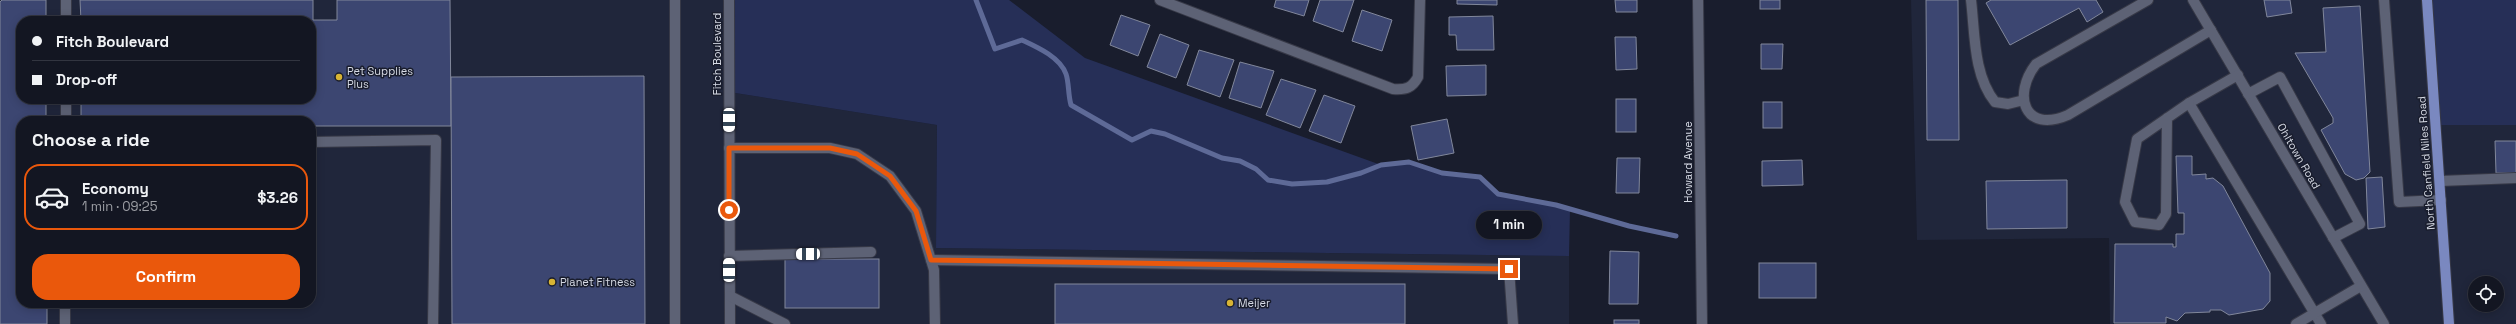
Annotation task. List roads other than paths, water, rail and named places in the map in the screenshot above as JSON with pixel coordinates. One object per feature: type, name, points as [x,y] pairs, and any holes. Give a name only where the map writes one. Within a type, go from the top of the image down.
[{"type":"main road","name":"North Canfield Niles Road","points":[[2427,0],[2449,324]]},
{"type":"street","points":[[66,0],[66,16]]},
{"type":"street","points":[[675,0],[675,324]]},
{"type":"street","name":"Fitch Boulevard","points":[[729,0],[730,324]]},
{"type":"street","points":[[1160,0],[1393,89],[1405,90],[1414,84],[1418,77],[1420,0]]},
{"type":"street","name":"Howard Avenue","points":[[1698,0],[1702,324]]},
{"type":"street","points":[[1971,0],[1977,54],[1988,93],[1995,102],[2008,104],[2024,100]]},
{"type":"street","points":[[2148,0],[2036,64],[2027,76],[2024,87],[2024,100],[2030,114],[2038,120],[2053,121],[2211,30]]},
{"type":"street","name":"Ohltown Road","points":[[2193,0],[2384,324]]},
{"type":"street","points":[[2384,0],[2399,202],[2441,200]]},
{"type":"street","points":[[2167,118],[2166,214],[2160,225],[2135,222],[2125,202],[2137,139],[2167,118],[2189,103],[2238,75]]},
{"type":"street","points":[[2248,94],[2280,77],[2360,224],[2333,238]]},
{"type":"street","points":[[2189,103],[2321,324]]},
{"type":"street","points":[[66,104],[66,116]]},
{"type":"street","points":[[316,142],[436,140],[433,324]]},
{"type":"street","points":[[729,148],[830,148],[857,154],[890,176],[916,211],[934,270],[936,324]]},
{"type":"street","points":[[2440,181],[2516,178]]},
{"type":"street","points":[[729,256],[871,252]]},
{"type":"street","points":[[931,260],[1509,269],[1513,324]]},
{"type":"street","points":[[2296,324],[2361,286]]},
{"type":"street","points":[[730,296],[786,324],[790,324]]},
{"type":"street","points":[[65,308],[65,324]]},
{"type":"waterway","points":[[976,0],[995,49],[1022,40],[1047,53],[1059,62],[1066,74],[1071,105],[1132,140],[1151,131],[1165,134],[1222,158],[1240,161],[1256,169],[1268,180],[1292,184],[1327,182],[1361,173],[1381,165],[1409,162],[1442,173],[1480,177],[1498,194],[1556,205],[1629,226],[1676,236]]},
{"type":"place","name":"Pet Supplies Plus","points":[[339,77]]},
{"type":"place","name":"Planet Fitness","points":[[552,282]]},
{"type":"place","name":"Meijer","points":[[1230,303]]}]
